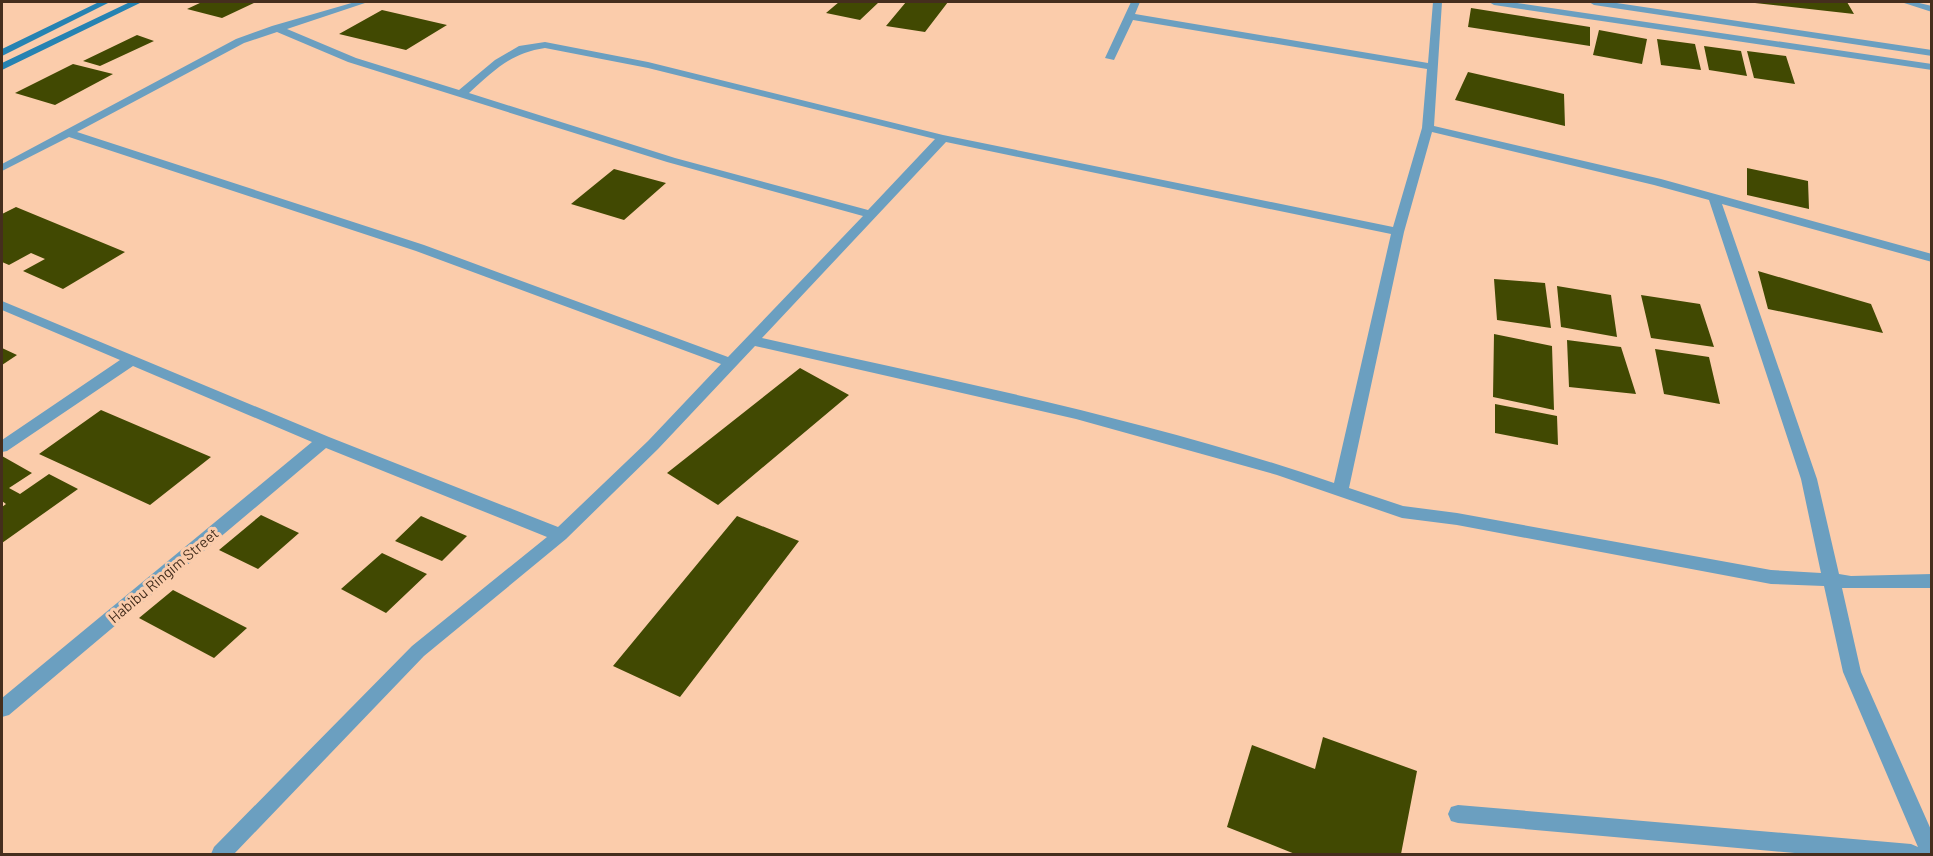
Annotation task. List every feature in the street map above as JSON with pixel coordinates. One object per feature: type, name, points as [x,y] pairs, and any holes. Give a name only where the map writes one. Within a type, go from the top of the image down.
[{"type":"main road","points":[[2,53],[105,2]]},
{"type":"main road","points":[[2,67],[137,2]]},
{"type":"street","points":[[2,168],[240,41],[275,28],[363,2]]},
{"type":"street","points":[[1110,58],[1136,2]]},
{"type":"street","points":[[1340,492],[1398,232],[1428,128],[1438,2]]},
{"type":"street","points":[[1494,2],[1932,67]]},
{"type":"street","points":[[1594,2],[1932,53]]},
{"type":"street","points":[[1906,2],[1932,9]]},
{"type":"street","points":[[1129,16],[1433,67]]},
{"type":"street","points":[[275,28],[352,60],[671,160],[871,213]]},
{"type":"street","points":[[461,94],[499,62],[523,48],[545,45],[648,65],[943,138],[1398,232]]},
{"type":"street","points":[[1428,128],[1646,180],[1855,235],[1932,258]]},
{"type":"street","points":[[68,133],[420,248],[731,363]]},
{"type":"street","points":[[221,855],[418,651],[560,535],[653,445],[943,138]]},
{"type":"street","points":[[1714,198],[1809,479],[1852,672],[1931,855]]},
{"type":"street","points":[[2,305],[324,441],[560,535]]},
{"type":"street","points":[[753,341],[1076,414],[1280,470],[1402,512],[1457,519],[1771,577],[1851,583],[1932,581]]},
{"type":"street","points":[[2,447],[131,360]]},
{"type":"street","name":"Habibu Ringim Street","points":[[2,709],[324,441]]},
{"type":"street","points":[[1458,814],[1911,855]]},
{"type":"building","points":[[202,2],[256,2],[222,18],[187,9]]},
{"type":"building","points":[[839,2],[879,2],[860,20],[826,13]]},
{"type":"building","points":[[906,2],[948,2],[925,32],[886,26]]},
{"type":"building","points":[[1847,2],[1854,14],[1755,3]]},
{"type":"building","points":[[1471,8],[1590,27],[1590,46],[1468,27]]},
{"type":"building","points":[[382,10],[447,25],[406,50],[339,34]]},
{"type":"building","points":[[1599,30],[1647,39],[1642,64],[1593,55]]},
{"type":"building","points":[[137,35],[154,41],[100,66],[83,61]]},
{"type":"building","points":[[1657,39],[1695,44],[1701,70],[1661,65]]},
{"type":"building","points":[[1704,46],[1741,51],[1747,76],[1709,70]]},
{"type":"building","points":[[1747,51],[1786,56],[1795,84],[1754,78]]},
{"type":"building","points":[[73,64],[113,74],[55,105],[15,93]]},
{"type":"building","points":[[1468,72],[1564,94],[1565,126],[1455,100]]},
{"type":"building","points":[[1747,168],[1808,181],[1809,209],[1747,195]]},
{"type":"building","points":[[614,169],[666,183],[624,220],[571,204]]},
{"type":"building","points":[[16,207],[125,252],[63,289],[23,271],[45,259],[31,253],[9,265],[2,262],[2,214]]},
{"type":"building","points":[[1758,271],[1871,304],[1883,333],[1768,309]]},
{"type":"building","points":[[1494,279],[1545,283],[1551,328],[1497,320]]},
{"type":"building","points":[[1557,286],[1611,295],[1617,337],[1561,327]]},
{"type":"building","points":[[1641,295],[1700,304],[1714,347],[1651,338]]},
{"type":"building","points":[[1494,334],[1552,346],[1554,410],[1493,397]]},
{"type":"building","points":[[1567,340],[1621,347],[1636,394],[1569,387]]},
{"type":"building","points":[[2,348],[17,355],[2,365]]},
{"type":"building","points":[[1655,349],[1709,357],[1720,404],[1664,394]]},
{"type":"building","points":[[800,368],[849,395],[718,505],[667,473]]},
{"type":"building","points":[[1495,404],[1557,416],[1558,445],[1495,433]]},
{"type":"building","points":[[101,410],[211,457],[150,505],[39,454]]},
{"type":"building","points":[[2,456],[32,473],[9,488],[20,494],[49,474],[78,489],[2,543],[2,507],[6,504],[2,501]]},
{"type":"building","points":[[261,515],[299,533],[258,569],[219,550]]},
{"type":"building","points":[[421,516],[467,536],[442,561],[395,541]]},
{"type":"building","points":[[737,516],[799,541],[680,697],[613,666]]},
{"type":"building","points":[[382,553],[427,574],[386,613],[341,589]]},
{"type":"building","points":[[173,590],[247,628],[214,658],[139,618]]},
{"type":"building","points":[[1323,737],[1417,771],[1401,854],[1295,854],[1227,827],[1252,745],[1315,769]]}]
